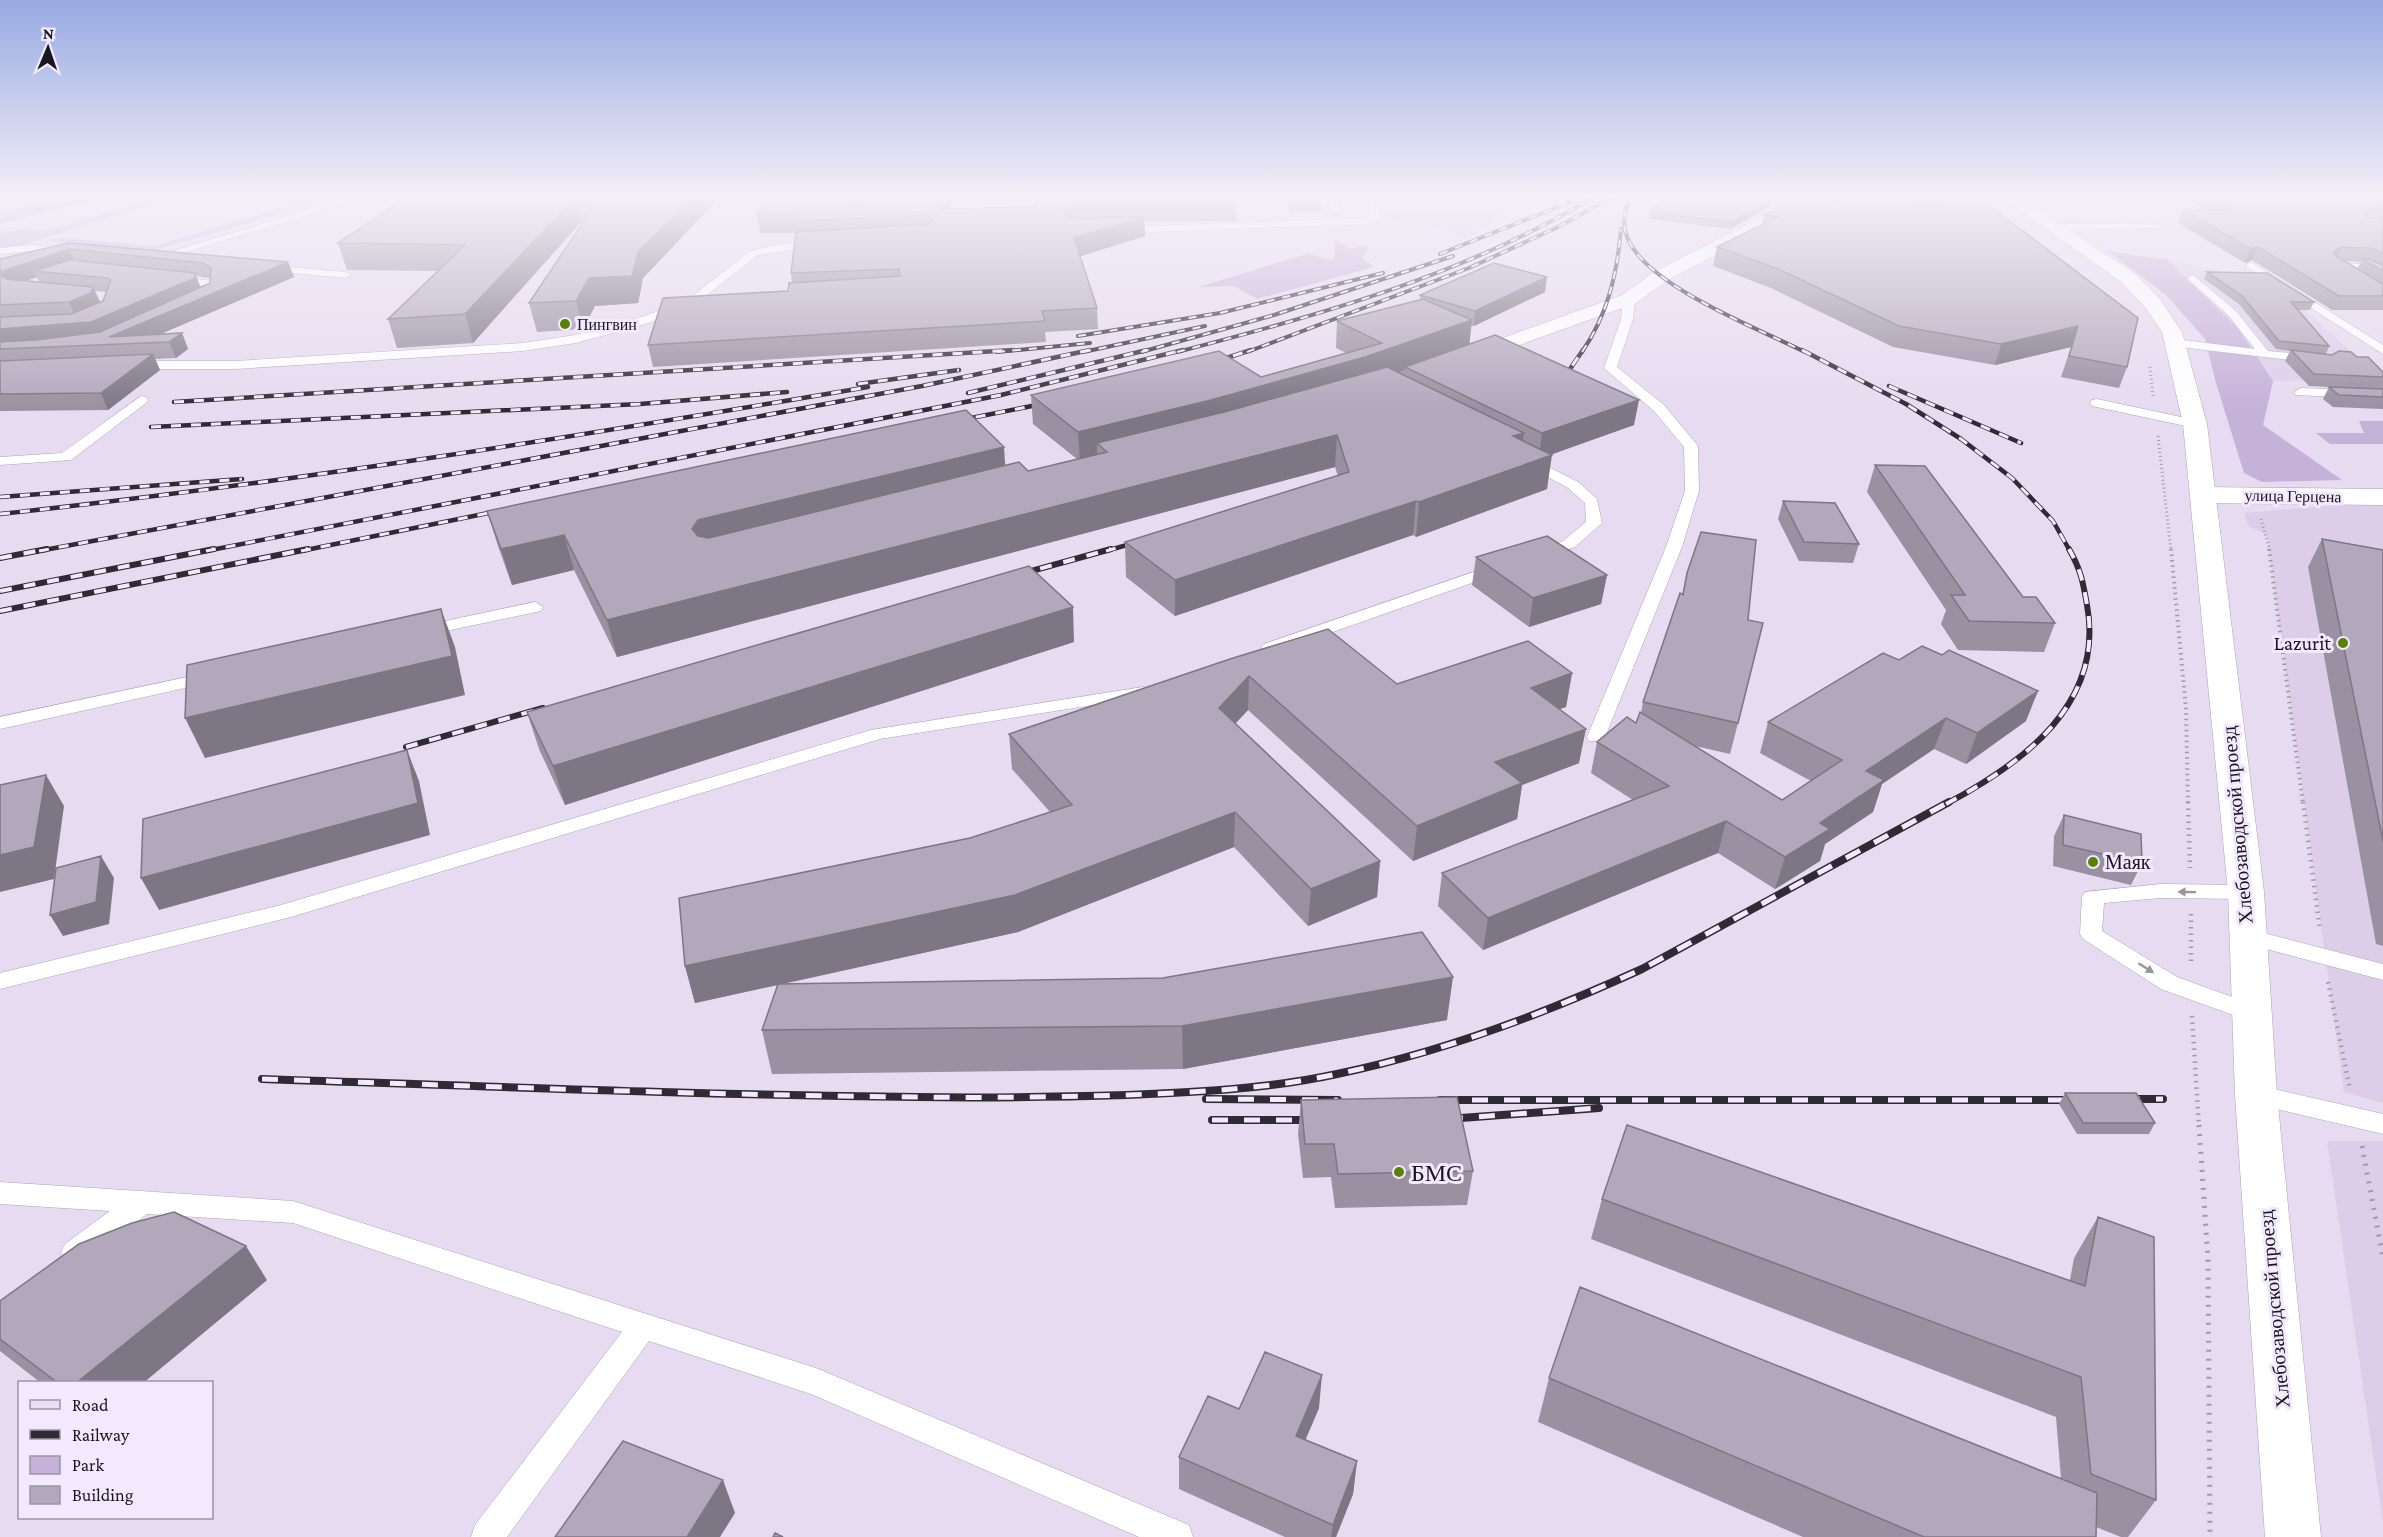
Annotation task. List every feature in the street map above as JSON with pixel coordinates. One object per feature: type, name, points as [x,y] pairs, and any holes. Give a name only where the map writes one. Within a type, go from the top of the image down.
[{"type":"street","points":[[1449,364],[1629,298],[1679,267]]},
{"type":"street","name":"Хлебозаводской проезд","points":[[2112,267],[2127,277],[2153,303],[2172,332],[2162,352],[2195,424],[2246,892],[2256,1095],[2293,1537]]},
{"type":"street","name":"улица Герцена","points":[[2204,495],[2383,497]]},
{"type":"lane","points":[[251,267],[345,275]]},
{"type":"lane","points":[[119,366],[236,365],[523,347],[576,339],[645,320],[689,304],[738,267]]},
{"type":"lane","points":[[2253,267],[2381,356]]},
{"type":"lane","points":[[2336,267],[2383,297]]},
{"type":"lane","points":[[2357,267],[2365,267],[2383,277]]},
{"type":"lane","points":[[165,278],[209,283],[209,296],[188,306]]},
{"type":"lane","points":[[2193,278],[2224,304],[2249,330],[2264,354]]},
{"type":"lane","points":[[1596,737],[1674,547],[1692,491],[1691,446],[1659,408],[1610,368],[1627,319],[1629,298]]},
{"type":"lane","points":[[689,304],[712,303]]},
{"type":"lane","points":[[2162,352],[2264,354],[2327,360]]},
{"type":"lane","points":[[2301,392],[2383,395]]},
{"type":"lane","points":[[0,461],[66,457],[141,400]]},
{"type":"lane","points":[[2097,403],[2195,424]]},
{"type":"lane","points":[[1248,656],[1569,544],[1594,523],[1592,502],[1573,485],[1510,451]]},
{"type":"lane","points":[[407,634],[535,607]]},
{"type":"lane","points":[[0,723],[232,672]]},
{"type":"lane","points":[[0,981],[283,912],[879,734],[1138,694],[1160,686]]},
{"type":"lane","points":[[2246,892],[2161,891],[2093,897],[2091,934],[2169,983],[2252,1013]]},
{"type":"lane","points":[[2248,937],[2383,972]]},
{"type":"lane","points":[[2256,1095],[2383,1124]]},
{"type":"lane","points":[[0,1193],[293,1212],[816,1382],[1177,1537]]},
{"type":"lane","points":[[57,1265],[143,1203]]},
{"type":"lane","points":[[487,1537],[643,1326]]},
{"type":"path","points":[[2162,352],[2156,416],[2186,709],[2191,991],[2208,1260],[2210,1537]]},
{"type":"path","points":[[2261,517],[2270,552],[2323,956],[2372,1189],[2383,1258]]},
{"type":"shaded area","points":[[2174,267],[2201,267],[2256,279],[2285,292],[2357,357],[2371,380],[2273,381],[2238,328]]},
{"type":"shaded area","points":[[2349,504],[2383,504],[2383,1103],[2344,1092],[2267,535],[2248,526],[2244,513]]},
{"type":"shaded area","points":[[2327,1141],[2383,1141],[2383,1523]]},
{"type":"green space","points":[[1265,267],[1374,267],[1257,299],[1234,286],[1199,287]]},
{"type":"green space","points":[[2129,267],[2174,267],[2238,328],[2273,381],[2263,425],[2342,480],[2262,482],[2244,473],[2205,339],[2167,296]]},
{"type":"green space","points":[[2359,421],[2383,421],[2383,444],[2330,444],[2316,433],[2364,433]]},
{"type":"building","points":[[0,267],[16,267],[0,272]]},
{"type":"building","points":[[48,267],[135,267],[195,273],[195,278],[91,322],[0,329],[0,317],[71,314],[103,301],[111,280],[34,271]]},
{"type":"building","points":[[209,267],[277,267],[109,337],[182,333],[169,342],[0,349],[0,342],[100,332],[210,283],[211,268]]},
{"type":"building","points":[[442,267],[510,267],[465,314],[388,319]]},
{"type":"building","points":[[553,267],[634,267],[632,276],[589,278],[576,301],[529,303]]},
{"type":"building","points":[[792,267],[1083,267],[1097,308],[1042,311],[1045,321],[648,345],[663,298],[788,291],[789,283],[900,276],[899,269],[791,273]]},
{"type":"building","points":[[1485,267],[1508,267],[1547,277],[1475,311],[1420,295]]},
{"type":"building","points":[[1772,267],[2070,267],[2138,318],[2127,367],[2069,356],[2078,326],[2001,344],[1899,326]]},
{"type":"building","points":[[2291,267],[2354,267],[2383,284],[2383,296],[2339,296]]},
{"type":"building","points":[[2207,272],[2267,273],[2314,302],[2291,302],[2329,346],[2279,341],[2242,296]]},
{"type":"building","points":[[0,275],[6,279],[93,287],[91,293],[69,302],[0,305]]},
{"type":"building","points":[[1423,299],[1472,320],[1365,357],[1211,400],[1078,432],[1031,395],[1219,351],[1261,377],[1382,343],[1337,321]]},
{"type":"building","points":[[1495,335],[1639,400],[1542,433],[1405,367]]},
{"type":"building","points":[[2291,350],[2332,355],[2339,351],[2351,352],[2357,357],[2368,357],[2383,372],[2383,377],[2314,374]]},
{"type":"building","points":[[153,354],[101,393],[0,394],[0,361]]},
{"type":"building","points":[[1387,367],[1524,433],[1513,436],[1552,455],[1419,502],[1416,501],[1175,580],[1125,542],[1349,472],[1337,435],[607,620],[564,535],[501,549],[487,511],[966,410],[1004,447],[698,520],[692,529],[698,536],[709,538],[1019,462],[1028,471],[1107,452],[1097,443],[1228,411]]},
{"type":"building","points":[[2329,387],[2383,389],[2383,397],[2339,395]]},
{"type":"building","points":[[1875,465],[1925,466],[2023,597],[2036,597],[2055,623],[1969,621],[1951,595],[1965,595]]},
{"type":"building","points":[[1783,501],[1835,503],[1859,544],[1804,542]]},
{"type":"building","points":[[1701,532],[1756,540],[1748,620],[1763,623],[1738,723],[1643,702],[1680,593],[1683,595],[1687,573]]},
{"type":"building","points":[[1547,536],[1607,575],[1533,598],[1476,557]]},
{"type":"building","points":[[2322,539],[2383,550],[2383,841]]},
{"type":"building","points":[[1029,566],[1073,607],[553,766],[527,712]]},
{"type":"building","points":[[441,609],[452,656],[185,718],[187,665]]},
{"type":"building","points":[[1328,629],[1397,684],[1528,641],[1572,673],[1531,688],[1586,729],[1495,762],[1522,783],[1417,826],[1249,676],[1219,708],[1380,861],[1311,889],[1235,812],[1015,895],[685,966],[679,898],[970,838],[1072,805],[1009,734],[1230,659]]},
{"type":"building","points":[[1922,646],[1942,655],[1949,650],[2038,691],[1977,733],[1946,718],[1866,771],[1884,780],[1820,823],[1830,829],[1785,857],[1726,821],[1488,918],[1442,873],[1669,786],[1597,742],[1627,717],[1636,723],[1640,712],[1782,800],[1842,760],[1768,722],[1883,653],[1899,660]]},
{"type":"building","points":[[407,750],[418,803],[141,878],[143,819]]},
{"type":"building","points":[[46,775],[34,847],[0,855],[0,785]]},
{"type":"building","points":[[2064,815],[2141,834],[2142,863],[2063,845]]},
{"type":"building","points":[[101,856],[96,902],[50,915],[56,868]]},
{"type":"building","points":[[1422,932],[1453,977],[1182,1026],[762,1030],[778,984],[1163,978]]},
{"type":"building","points":[[2065,1093],[2136,1093],[2155,1123],[2083,1123]]},
{"type":"building","points":[[1457,1097],[1473,1171],[1338,1174],[1334,1144],[1305,1144],[1301,1100]]},
{"type":"building","points":[[1627,1125],[2085,1286],[2098,1217],[2154,1237],[2156,1500],[2091,1474],[2081,1377],[1602,1199]]},
{"type":"building","points":[[174,1212],[246,1246],[78,1381],[55,1381],[0,1339],[0,1301],[79,1244],[132,1223]]},
{"type":"building","points":[[1580,1287],[2097,1493],[2096,1537],[1924,1537],[1549,1378]]},
{"type":"building","points":[[1265,1352],[1322,1375],[1296,1436],[1357,1461],[1333,1525],[1179,1457],[1208,1396],[1239,1409]]},
{"type":"building","points":[[623,1441],[723,1480],[687,1537],[555,1537]]},
{"type":"railway","points":[[1141,352],[1274,315],[1420,267]]},
{"type":"railway","points":[[1177,352],[1340,307],[1451,267]]},
{"type":"railway","points":[[1247,352],[1472,267]]},
{"type":"railway","points":[[1582,352],[1605,308],[1616,267]]},
{"type":"railway","points":[[1650,267],[1683,291],[1709,306],[1805,352]]},
{"type":"railway","points":[[1078,336],[1220,313],[1383,273]]},
{"type":"railway","points":[[1083,352],[1205,326]]},
{"type":"railway","points":[[997,352],[1090,343]]},
{"type":"railway","points":[[174,402],[1013,350]]},
{"type":"railway","points":[[39,551],[922,386],[1090,350]]},
{"type":"railway","points":[[968,393],[1147,350]]},
{"type":"railway","points":[[206,551],[1001,395],[1183,350]]},
{"type":"railway","points":[[1214,362],[1251,350]]},
{"type":"railway","points":[[1561,382],[1583,350]]},
{"type":"railway","points":[[1802,350],[1906,404],[1961,439],[2012,478],[2053,521],[2070,551]]},
{"type":"railway","points":[[858,384],[959,370]]},
{"type":"railway","points":[[1889,386],[2021,443]]},
{"type":"railway","points":[[0,514],[326,473],[868,387]]},
{"type":"railway","points":[[151,427],[640,404],[787,392]]},
{"type":"railway","points":[[956,421],[1047,403]]},
{"type":"railway","points":[[0,497],[242,479]]},
{"type":"railway","points":[[301,551],[503,510]]},
{"type":"railway","points":[[1106,551],[1141,541]]},
{"type":"railway","points":[[0,558],[47,549]]},
{"type":"railway","points":[[0,591],[214,549]]},
{"type":"railway","points":[[0,611],[308,549]]},
{"type":"railway","points":[[1017,575],[1111,549]]},
{"type":"railway","points":[[1946,804],[2003,770],[2029,749],[2052,726],[2071,701],[2083,672],[2089,640],[2083,583],[2070,551]]},
{"type":"railway","points":[[406,747],[543,708]]},
{"type":"railway","points":[[262,1079],[671,1092],[969,1097],[1180,1093],[1311,1079],[1377,1065],[1454,1043],[1605,986],[1642,969],[1949,802]]},
{"type":"railway","points":[[1206,1099],[1338,1100]]},
{"type":"railway","points":[[2124,1099],[2163,1099]]},
{"type":"railway","points":[[1440,1100],[2079,1100]]},
{"type":"railway","points":[[1447,1119],[1599,1108]]},
{"type":"railway","points":[[1212,1120],[1315,1120]]},
{"type":"place","name":"Пингвин","points":[[565,324]]},
{"type":"place","name":"Lazurit","points":[[2343,643]]},
{"type":"place","name":"Маяк","points":[[2093,862]]},
{"type":"place","name":"БМС","points":[[1399,1172]]}]
